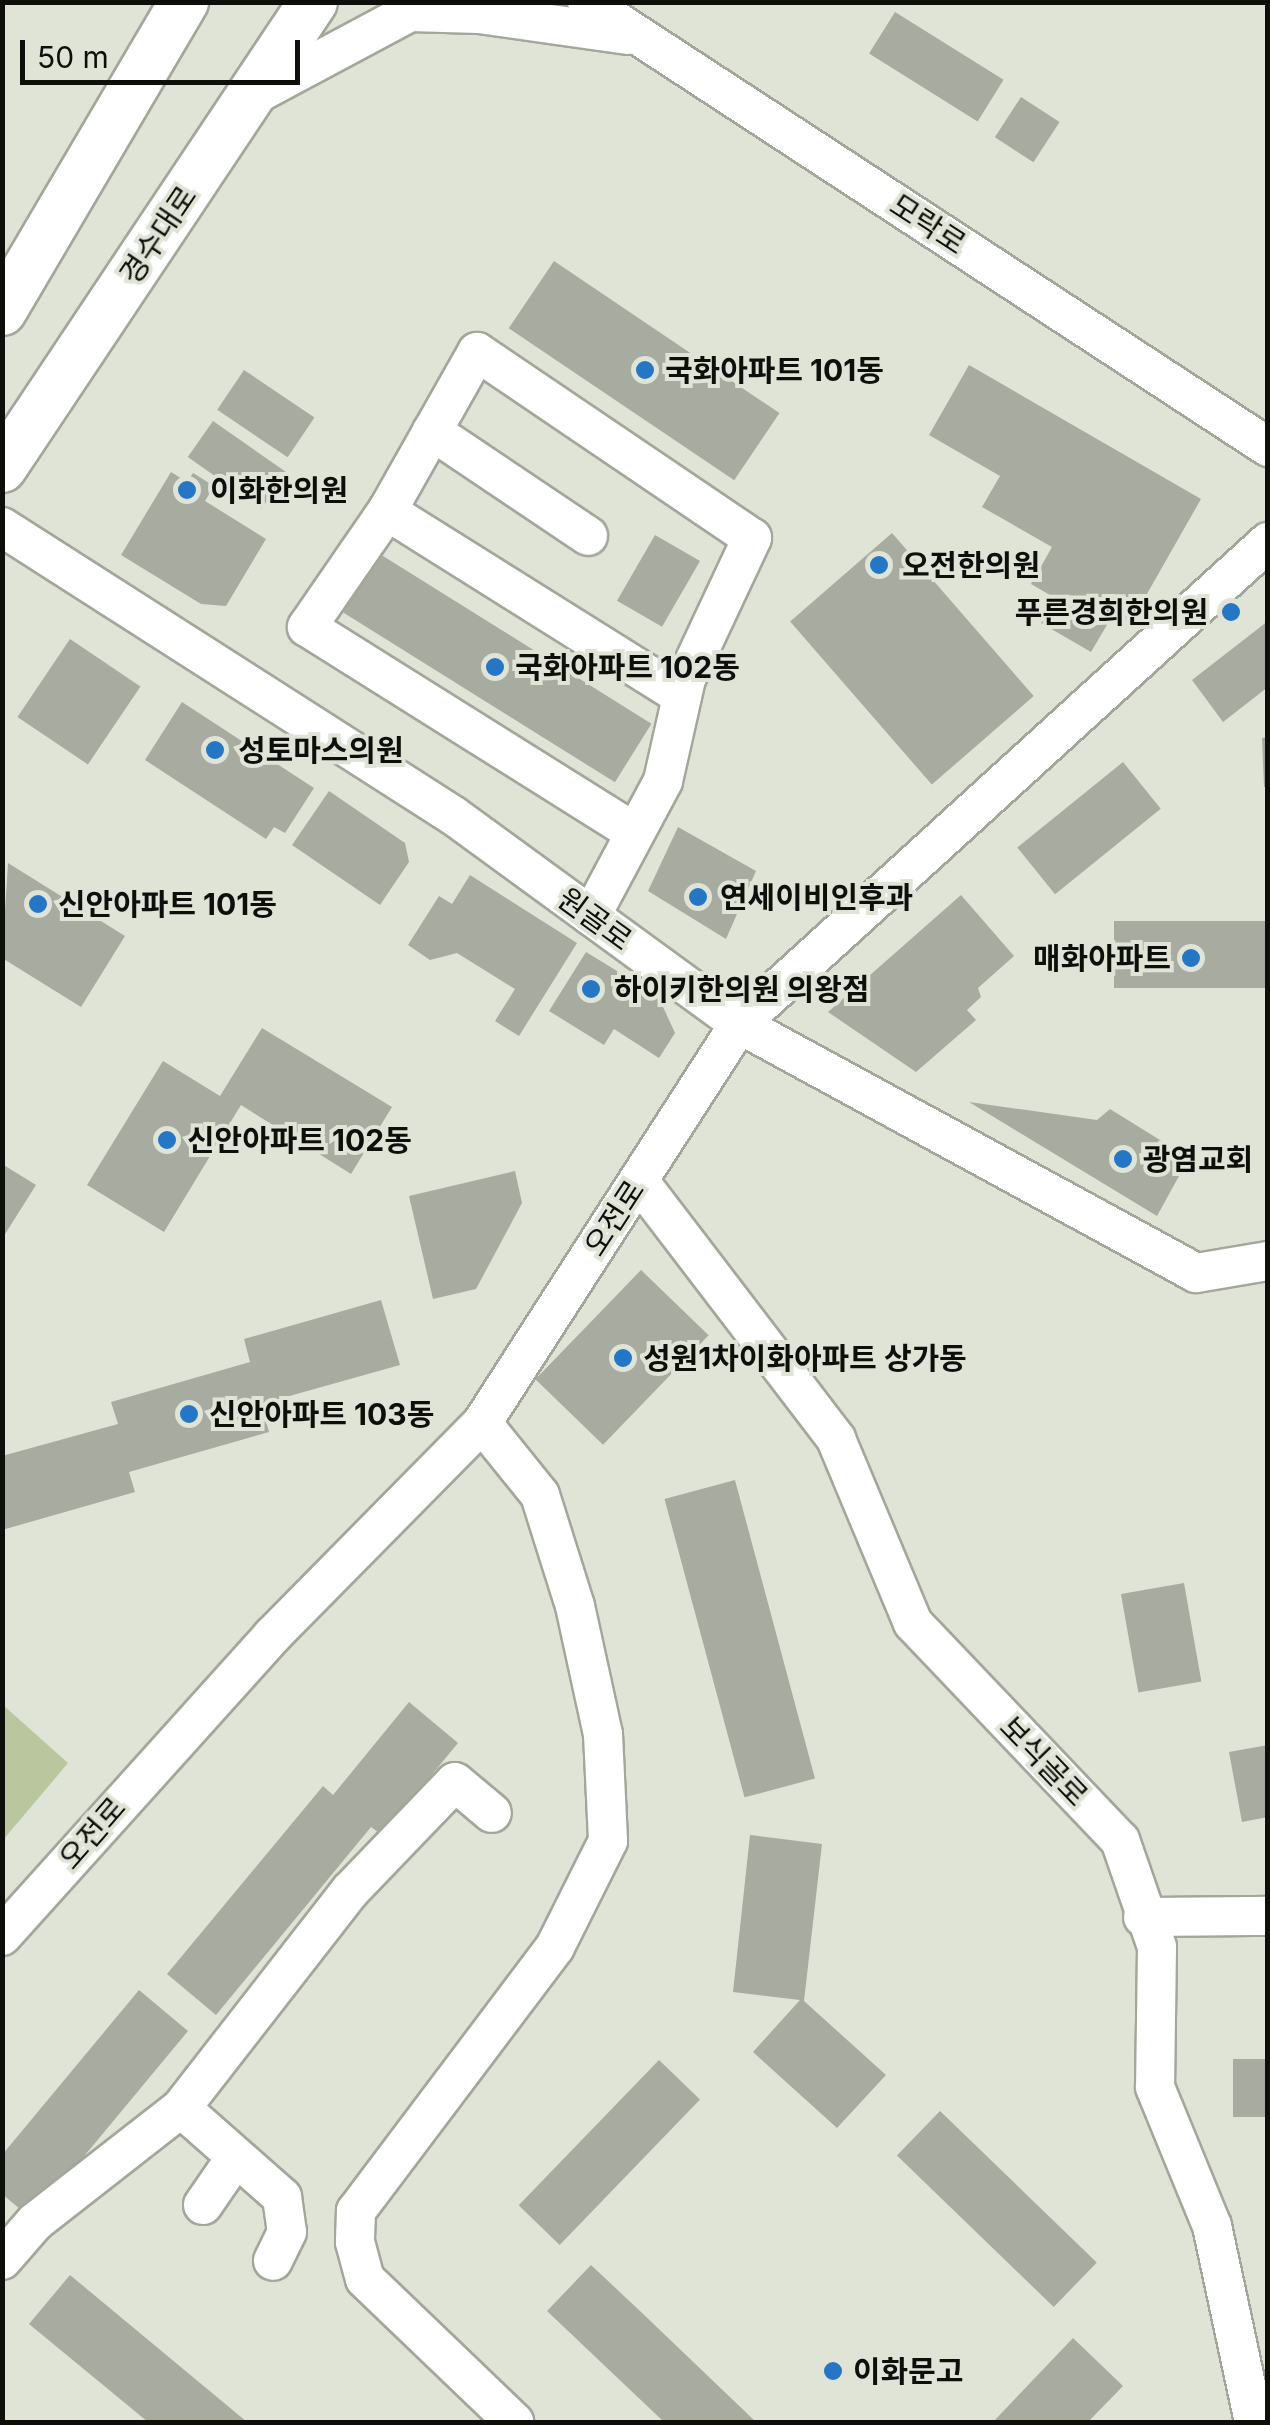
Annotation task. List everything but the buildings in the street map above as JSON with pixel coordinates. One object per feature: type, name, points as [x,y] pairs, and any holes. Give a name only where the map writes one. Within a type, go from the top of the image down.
[{"type":"main road","name":"경수대로","points":[[2,468],[313,2]]},
{"type":"main road","points":[[2,311],[175,13]]},
{"type":"street","name":"모락로","points":[[587,2],[1268,447]]},
{"type":"street","points":[[250,98],[410,12],[480,14],[640,37]]},
{"type":"street","points":[[591,916],[663,781],[682,696],[752,538],[478,352],[386,511],[307,627],[635,833]]},
{"type":"street","points":[[432,431],[588,536]]},
{"type":"street","points":[[386,511],[682,696]]},
{"type":"street","name":"원골로","points":[[2,526],[247,678],[591,916],[738,1024],[1196,1273],[1268,1262]]},
{"type":"street","name":"오전로","points":[[2,1936],[247,1662],[482,1422],[738,1024],[1268,542]]},
{"type":"street","name":"보식골로","points":[[639,1181],[836,1439],[913,1624],[1120,1840],[1143,1917],[1157,1947],[1155,2087],[1212,2226],[1254,2422]]},
{"type":"street","points":[[482,1422],[540,1495],[575,1606],[603,1734],[608,1841],[555,1947],[356,2212],[355,2242],[365,2280],[514,2422]]},
{"type":"street","points":[[2,2260],[35,2222],[181,2108],[350,1891],[455,1782],[492,1813]]},
{"type":"street","points":[[1143,1917],[1268,1916]]},
{"type":"street","points":[[181,2108],[282,2197],[287,2232],[274,2261]]},
{"type":"street","points":[[203,2205],[236,2157]]},
{"type":"green space","points":[[3,1705],[68,1763],[3,1840]]},
{"type":"place","name":"국화아파트 101동","points":[[645,370]]},
{"type":"place","name":"이화한의원","points":[[187,490]]},
{"type":"place","name":"오전한의원","points":[[879,565]]},
{"type":"place","name":"푸른경희한의원","points":[[1231,612]]},
{"type":"place","name":"국화아파트 102동","points":[[495,667]]},
{"type":"place","name":"성토마스의원","points":[[215,750]]},
{"type":"place","name":"연세이비인후과","points":[[698,897]]},
{"type":"place","name":"신안아파트 101동","points":[[38,904]]},
{"type":"place","name":"매화아파트","points":[[1191,958]]},
{"type":"place","name":"하이키한의원 의왕점","points":[[591,989]]},
{"type":"place","name":"신안아파트 102동","points":[[167,1140]]},
{"type":"place","name":"광염교회","points":[[1123,1159]]},
{"type":"place","name":"성원1차이화아파트 상가동","points":[[623,1358]]},
{"type":"place","name":"신안아파트 103동","points":[[189,1414]]},
{"type":"place","name":"이화문고","points":[[833,2371]]}]
